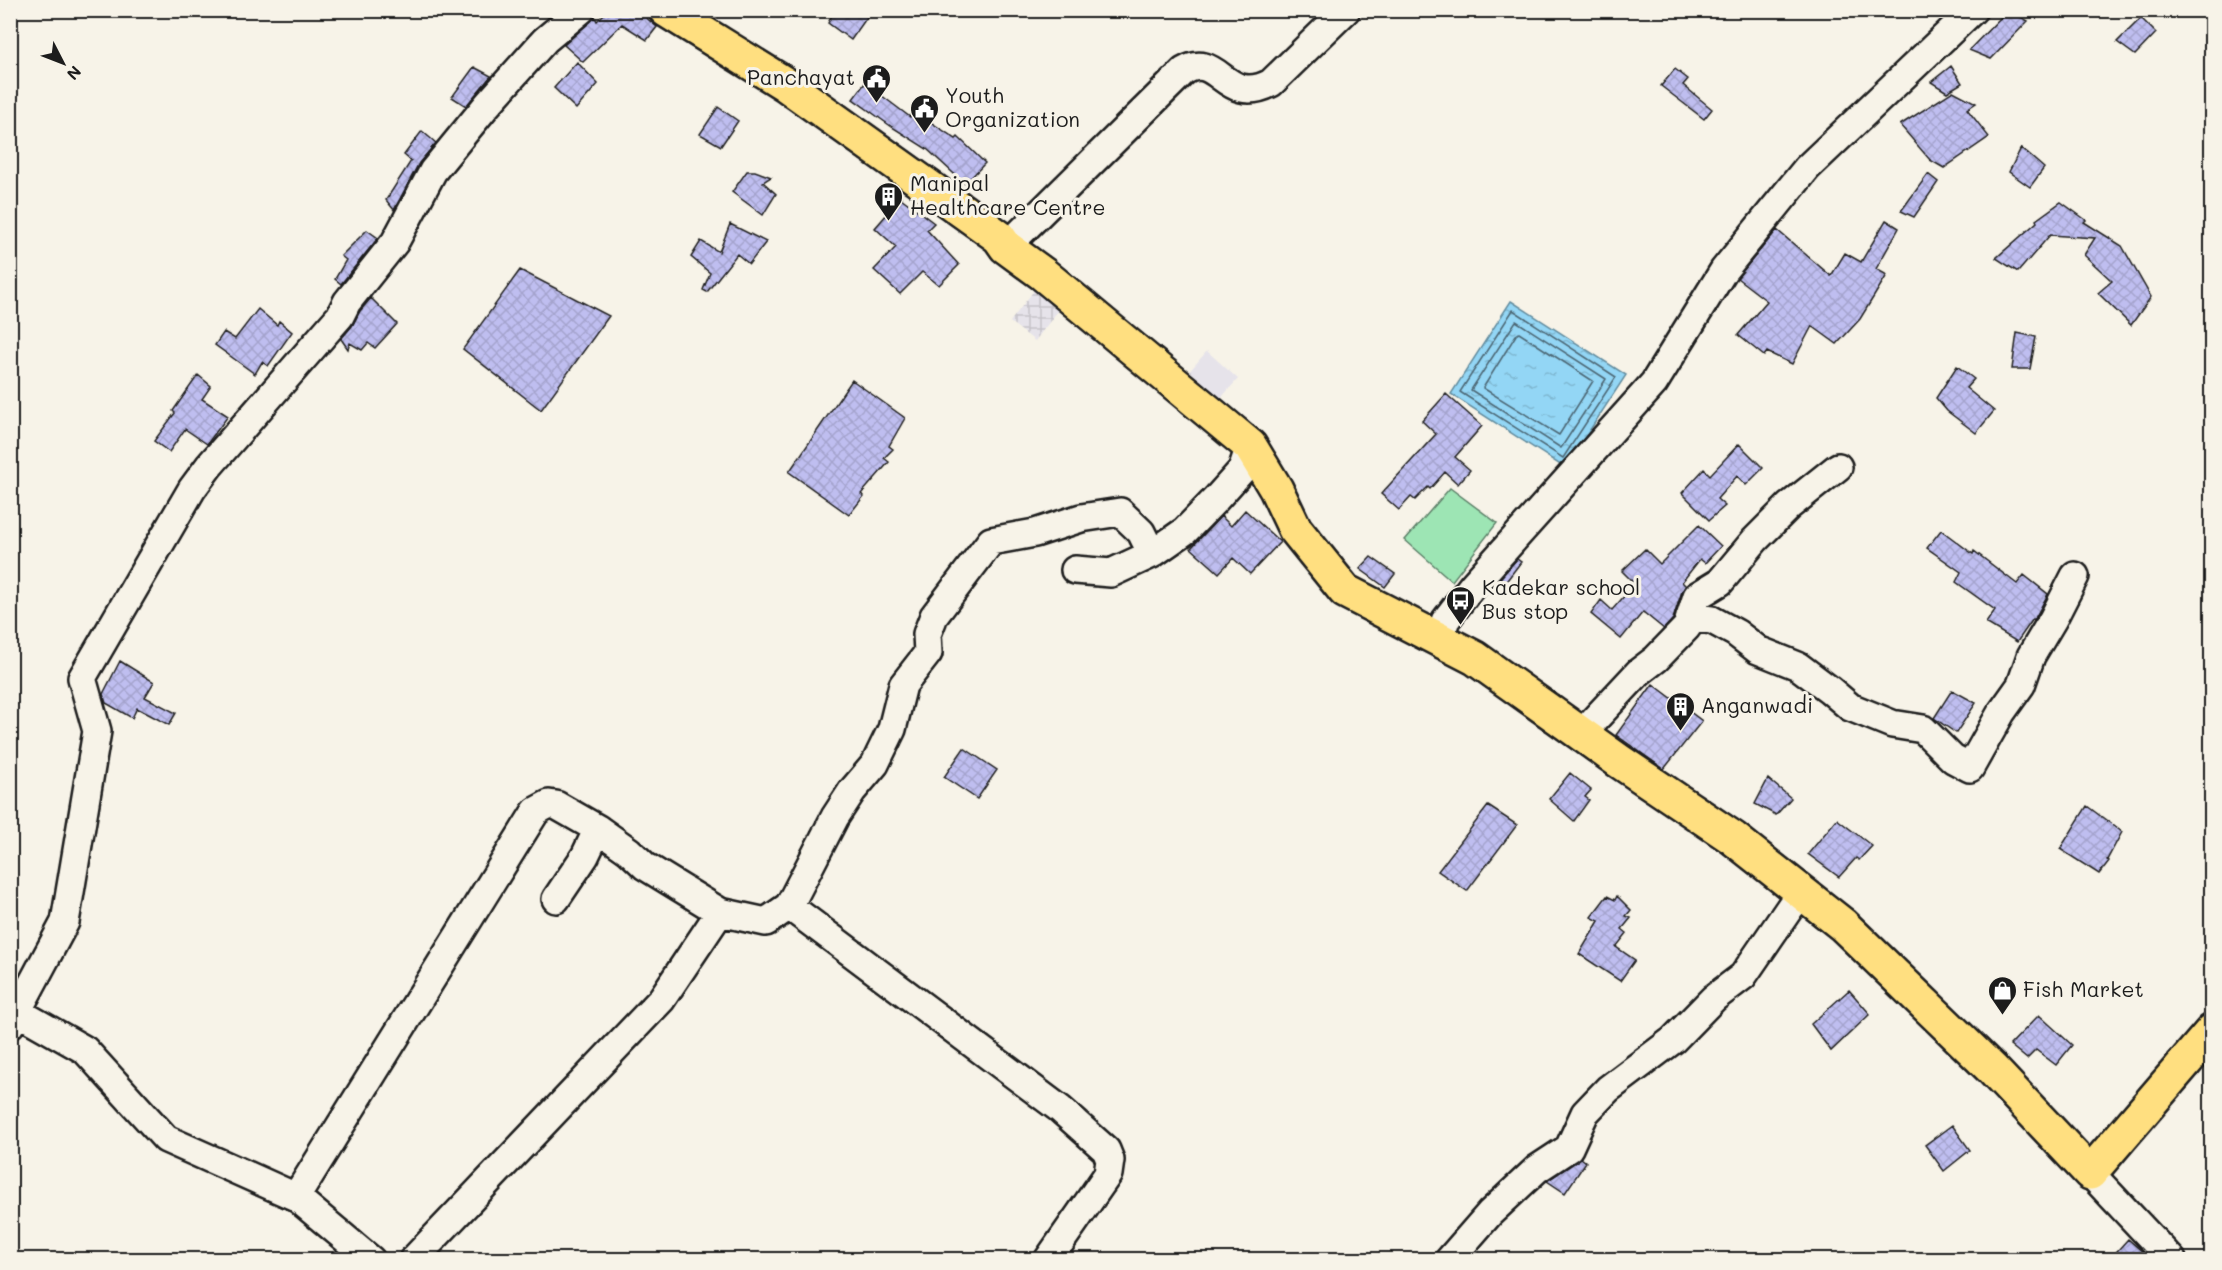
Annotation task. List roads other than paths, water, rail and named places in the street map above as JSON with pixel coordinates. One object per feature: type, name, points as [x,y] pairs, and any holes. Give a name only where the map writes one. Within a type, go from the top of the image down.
[{"type":"main road","points":[[666,10],[785,84],[999,237],[1006,247],[1043,274],[1250,446],[1276,489],[1295,529],[1345,591],[1475,658],[1732,838],[1843,925],[1992,1069],[2090,1173],[2211,1030]]},
{"type":"street","points":[[371,1260],[296,1197],[166,1139],[85,1050],[14,1019],[65,922],[97,731],[82,678],[192,489],[266,399],[286,380],[340,316],[347,302],[395,242],[433,171],[487,105],[545,40],[580,10]]},
{"type":"street","points":[[1006,247],[1184,71],[1198,65],[1207,67],[1238,88],[1259,89],[1271,83],[1346,10]]},
{"type":"street","points":[[1441,640],[1445,621],[1472,586],[1654,383],[1724,270],[1808,168],[1973,10]]},
{"type":"street","points":[[1075,570],[1111,573],[1152,554],[1185,531],[1242,470],[1250,446]]},
{"type":"street","points":[[1581,734],[1639,672],[1687,627],[1697,596],[1720,582],[1755,540],[1789,506],[1838,467]]},
{"type":"street","points":[[296,1197],[536,811],[549,804],[556,805],[598,829],[629,851],[645,866],[720,912],[765,922],[789,906],[836,817],[852,791],[875,764],[892,729],[903,685],[928,653],[927,634],[934,616],[991,541],[1035,533],[1081,518],[1120,512],[1141,532],[1152,554]]},
{"type":"street","points":[[1690,617],[1712,620],[1736,633],[1758,650],[1798,666],[1850,707],[1893,724],[1923,729],[1953,759],[1970,768],[2001,713],[2021,685],[2031,656],[2075,576]]},
{"type":"street","points":[[556,899],[585,856],[598,829]]},
{"type":"street","points":[[1449,1260],[1497,1206],[1537,1169],[1569,1148],[1585,1113],[1608,1089],[1673,1040],[1714,998],[1743,976],[1791,906],[1803,894]]},
{"type":"street","points":[[789,906],[1060,1109],[1106,1150],[1110,1160],[1108,1174],[1048,1260]]},
{"type":"street","points":[[413,1260],[661,1000],[720,912]]},
{"type":"street","points":[[2090,1173],[2172,1260]]},
{"type":"water","points":[[1511,301],[1626,375],[1565,468],[1451,394]]},
{"type":"place","name":"Panchayat","points":[[876,104]]},
{"type":"place","name":"Youth Organization","points":[[924,134]]},
{"type":"place","name":"Manipal Healthcare Centre","points":[[889,222]]},
{"type":"place","name":"Kadekar school Bus stop","points":[[1461,626]]},
{"type":"place","name":"Anganwadi","points":[[1680,732]]},
{"type":"place","name":"Fish Market","points":[[2002,1016]]}]
